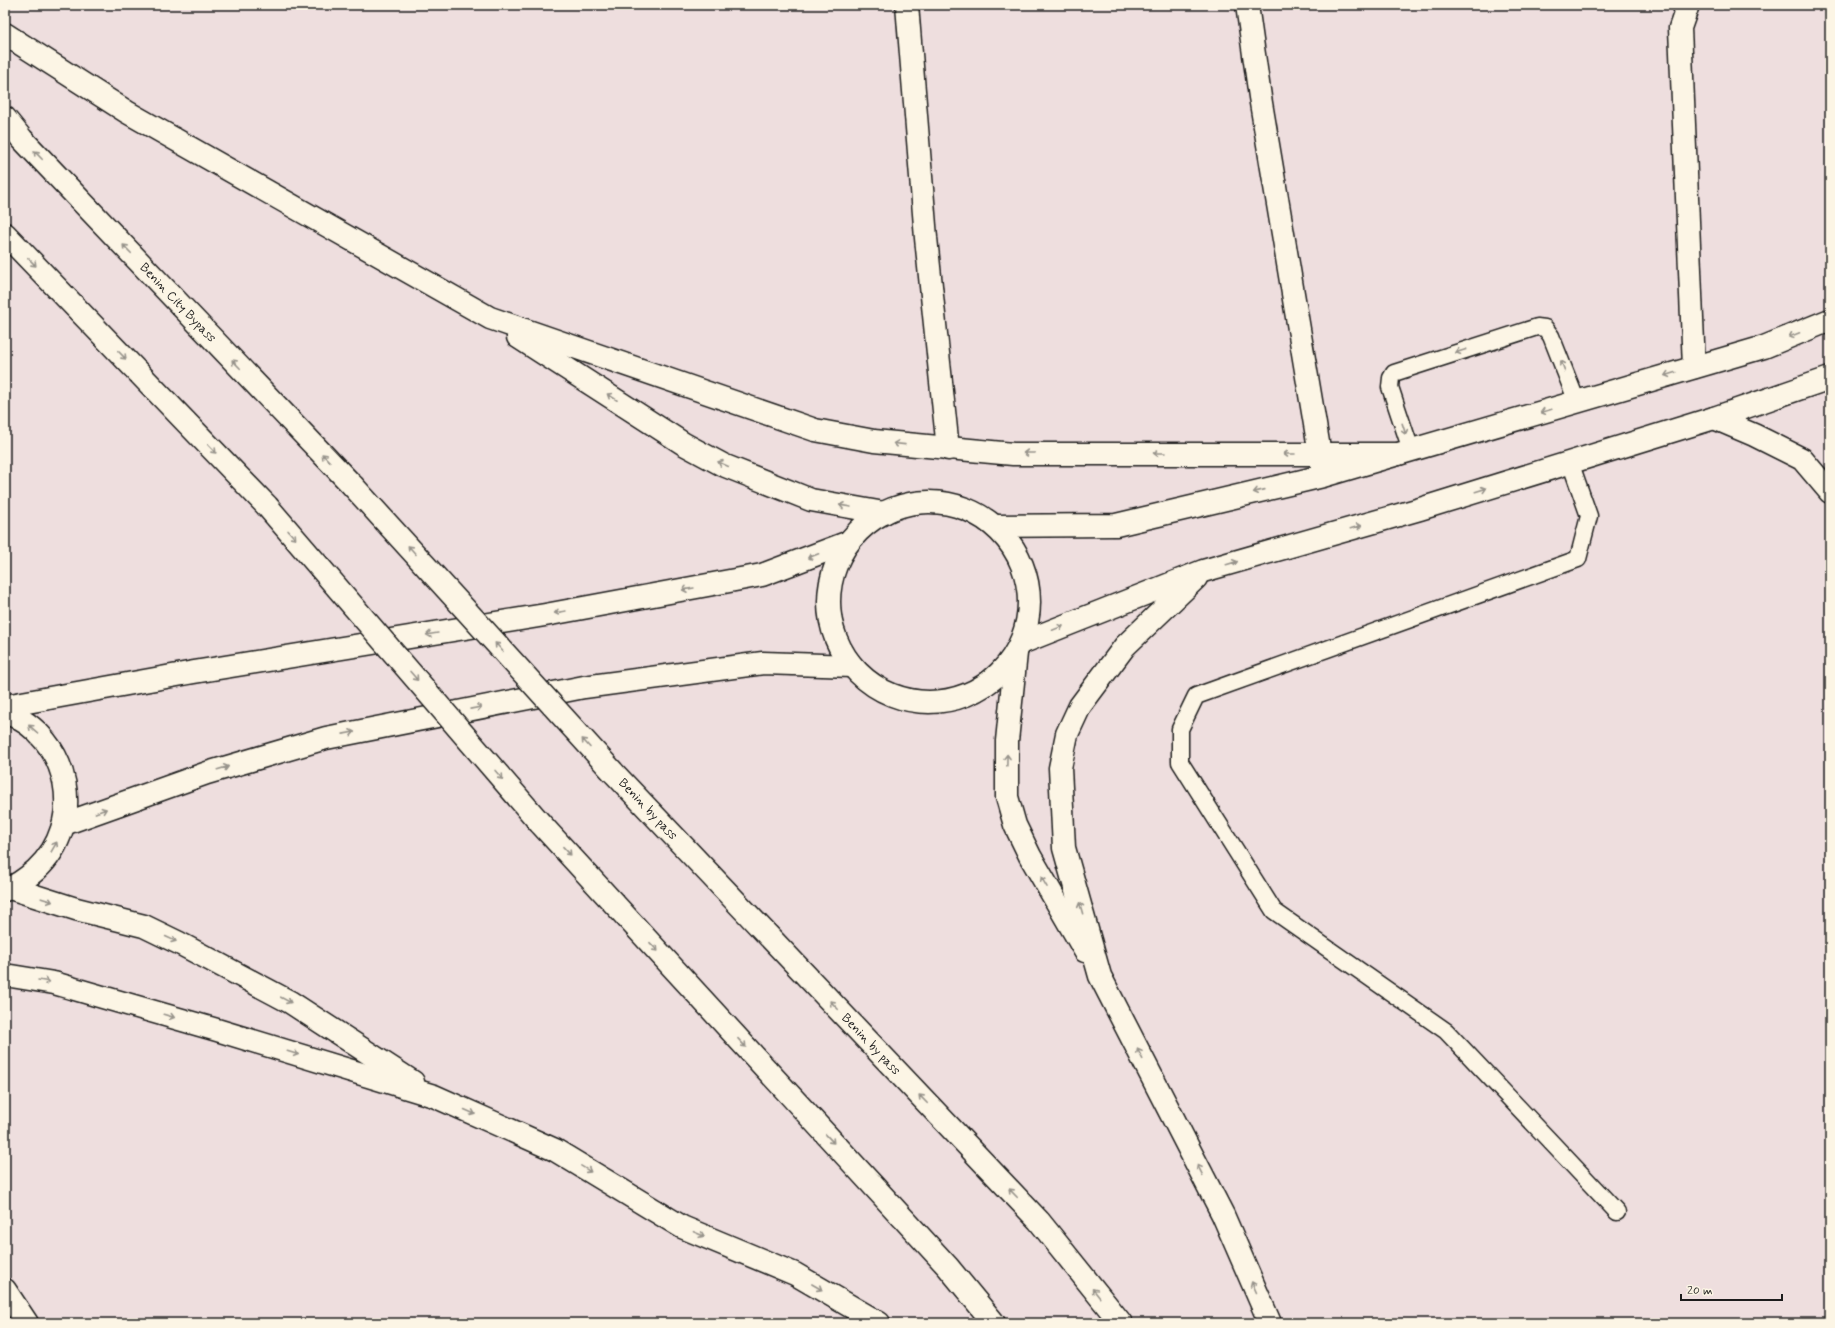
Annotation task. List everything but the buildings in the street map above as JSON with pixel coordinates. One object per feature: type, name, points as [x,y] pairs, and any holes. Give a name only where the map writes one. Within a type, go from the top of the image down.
[{"type":"main road","points":[[907,5],[926,238],[948,449]]},
{"type":"main road","points":[[1247,5],[1260,97],[1321,454],[1323,476]]},
{"type":"main road","points":[[1688,5],[1680,28],[1694,367]]},
{"type":"main road","points":[[5,34],[127,112],[490,318],[684,444],[723,465],[811,500],[884,513]]},
{"type":"main road","name":"Benin City Bypass","points":[[5,118],[22,138],[353,486],[613,772]]},
{"type":"main road","points":[[5,234],[267,506],[540,823],[948,1267],[994,1323]]},
{"type":"main road","points":[[490,318],[815,430],[874,441],[1013,454],[1321,454],[1404,452]]},
{"type":"main road","points":[[995,526],[1116,525],[1323,476],[1764,347],[1830,320]]},
{"type":"main road","points":[[1270,1323],[1223,1215],[1100,976],[1030,856],[1015,825],[1007,797],[1007,741],[1019,648],[1030,612],[1028,580],[1016,551],[995,526],[976,513],[953,505],[930,502],[906,505],[884,513],[865,525],[849,542],[836,565],[829,590],[830,618],[838,643],[852,666],[872,685],[897,697],[924,702],[951,700],[977,691],[999,675],[1019,648],[1203,571],[1420,509],[1714,418],[1830,378]]},
{"type":"main road","points":[[1714,418],[1754,435],[1802,459],[1830,492]]},
{"type":"main road","points":[[5,706],[194,672],[545,615],[762,575],[849,542]]},
{"type":"main road","points":[[1100,976],[1064,848],[1060,768],[1067,734],[1080,706],[1126,646],[1203,571]]},
{"type":"main road","points":[[64,824],[207,772],[326,738],[591,686],[763,663],[852,666]]},
{"type":"main road","points":[[5,712],[32,727],[47,742],[58,761],[65,781],[67,803],[64,824],[56,844],[45,862],[28,877],[8,889]]},
{"type":"main road","name":"Benin by pass","points":[[613,772],[1039,1221],[1121,1323]]},
{"type":"main road","points":[[8,889],[76,910],[144,926],[179,943],[290,1002],[434,1096]]},
{"type":"main road","points":[[5,975],[54,983],[217,1030],[434,1096],[555,1150],[682,1227],[795,1274],[878,1323]]},
{"type":"main road","points":[[5,1290],[27,1323]]},
{"type":"lane","points":[[1404,452],[1390,387],[1391,378],[1394,373],[1537,327],[1545,328],[1551,336],[1577,402]]},
{"type":"lane","points":[[1570,462],[1589,516],[1578,559],[1196,696],[1180,729],[1180,762],[1274,911],[1446,1031],[1617,1212]]}]
